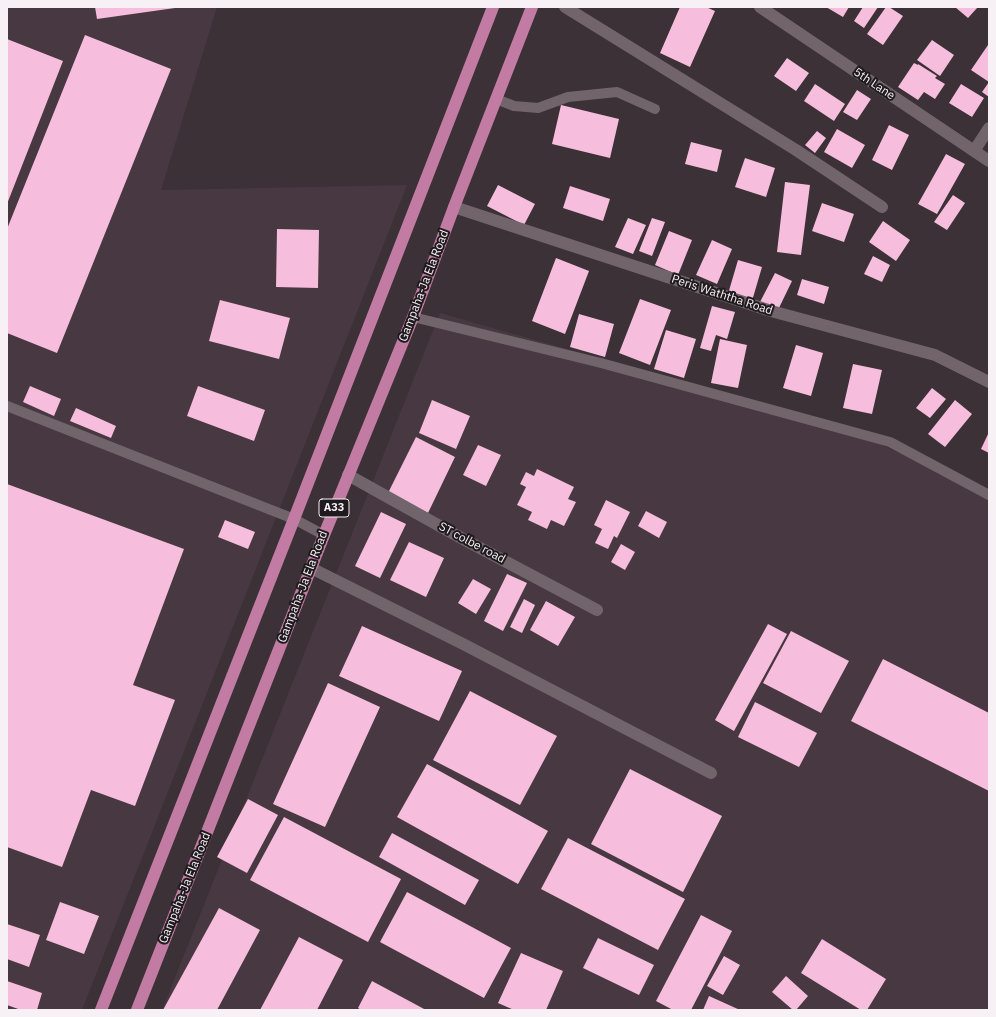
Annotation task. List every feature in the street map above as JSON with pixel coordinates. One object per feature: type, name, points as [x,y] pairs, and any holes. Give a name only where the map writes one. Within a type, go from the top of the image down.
[{"type":"highway","name":"A33","points":[[101,1010],[493,7]]},
{"type":"highway","name":"Gampaha-Ja Ela Road","points":[[137,1010],[324,535],[413,317],[532,7]]},
{"type":"street","points":[[564,7],[796,150],[882,207]]},
{"type":"street","name":"5th Lane","points":[[760,7],[989,161]]},
{"type":"street","points":[[974,151],[989,128]]},
{"type":"street","name":"Peris Waththa Road","points":[[454,207],[771,311],[935,355],[989,382]]},
{"type":"street","name":"ST colbe road","points":[[348,475],[463,539],[598,610]]},
{"type":"street","points":[[311,568],[463,644],[711,773]]},
{"type":"lane","points":[[496,98],[514,106],[538,108],[568,97],[617,92],[655,109]]},
{"type":"lane","points":[[413,317],[600,363],[890,442],[989,495]]},
{"type":"lane","points":[[7,406],[294,519],[324,535]]},
{"type":"shaded area","points":[[7,7],[217,7],[161,190],[407,185],[82,1010],[7,1010]]},
{"type":"shaded area","points":[[440,313],[846,428],[989,495],[989,1010],[162,1010]]},
{"type":"building","points":[[95,7],[175,7],[175,8],[97,19]]},
{"type":"building","points":[[680,7],[706,7],[715,11],[690,67],[660,53]]},
{"type":"building","points":[[826,7],[849,7],[843,17]]},
{"type":"building","points":[[863,7],[878,7],[864,28],[854,21]]},
{"type":"building","points":[[886,7],[889,7],[903,16],[883,45],[867,34]]},
{"type":"building","points":[[955,7],[978,7],[968,18]]},
{"type":"building","points":[[85,35],[171,69],[57,353],[7,333],[7,229]]},
{"type":"building","points":[[7,39],[63,61],[7,204]]},
{"type":"building","points":[[932,40],[954,55],[940,76],[917,60]]},
{"type":"building","points":[[988,45],[989,46],[989,82],[971,70]]},
{"type":"building","points":[[787,58],[809,73],[796,91],[774,76]]},
{"type":"building","points":[[914,63],[937,76],[935,78],[945,84],[935,99],[924,92],[918,100],[898,87]]},
{"type":"building","points":[[989,82],[989,97],[982,92]]},
{"type":"building","points":[[815,84],[845,104],[834,121],[804,101]]},
{"type":"building","points":[[961,84],[984,98],[972,117],[949,103]]},
{"type":"building","points":[[857,90],[871,99],[857,120],[843,112]]},
{"type":"building","points":[[561,105],[619,119],[610,158],[552,144]]},
{"type":"building","points":[[889,125],[909,135],[892,170],[872,160]]},
{"type":"building","points":[[837,129],[865,145],[852,168],[824,152]]},
{"type":"building","points":[[817,131],[826,138],[815,153],[805,145]]},
{"type":"building","points":[[691,142],[722,150],[717,172],[685,164]]},
{"type":"building","points":[[946,154],[965,164],[937,214],[918,204]]},
{"type":"building","points":[[745,158],[775,168],[766,197],[735,187]]},
{"type":"building","points":[[785,182],[810,185],[801,255],[777,252]]},
{"type":"building","points":[[498,185],[535,204],[524,225],[487,206]]},
{"type":"building","points":[[570,186],[610,199],[603,221],[563,208]]},
{"type":"building","points":[[953,195],[965,203],[947,230],[934,222]]},
{"type":"building","points":[[822,203],[854,214],[844,242],[812,231]]},
{"type":"building","points":[[628,218],[646,225],[633,254],[615,247]]},
{"type":"building","points":[[652,218],[665,222],[652,256],[639,251]]},
{"type":"building","points":[[883,221],[910,240],[896,261],[869,242]]},
{"type":"building","points":[[277,229],[319,230],[318,288],[276,287]]},
{"type":"building","points":[[669,231],[692,240],[678,275],[655,265]]},
{"type":"building","points":[[712,240],[732,249],[717,284],[696,275]]},
{"type":"building","points":[[873,256],[890,265],[882,282],[864,274]]},
{"type":"building","points":[[556,258],[589,271],[565,334],[532,321]]},
{"type":"building","points":[[738,260],[762,267],[752,301],[728,294]]},
{"type":"building","points":[[775,273],[792,281],[778,310],[760,302]]},
{"type":"building","points":[[802,279],[829,287],[824,304],[797,295]]},
{"type":"building","points":[[640,299],[671,310],[650,365],[619,353]]},
{"type":"building","points":[[220,300],[290,318],[279,359],[209,341]]},
{"type":"building","points":[[712,306],[735,312],[727,339],[716,335],[711,351],[700,348]]},
{"type":"building","points":[[579,314],[614,324],[605,357],[570,347]]},
{"type":"building","points":[[666,330],[696,339],[684,378],[654,369]]},
{"type":"building","points":[[720,339],[747,345],[738,388],[711,383]]},
{"type":"building","points":[[796,345],[823,353],[811,396],[783,388]]},
{"type":"building","points":[[853,364],[882,370],[872,414],[843,408]]},
{"type":"building","points":[[30,386],[61,399],[54,416],[23,402]]},
{"type":"building","points":[[198,386],[265,410],[254,441],[187,416]]},
{"type":"building","points":[[932,388],[946,399],[930,418],[916,408]]},
{"type":"building","points":[[432,400],[470,416],[456,449],[419,433]]},
{"type":"building","points":[[955,400],[972,414],[945,447],[928,434]]},
{"type":"building","points":[[76,408],[116,426],[111,438],[70,421]]},
{"type":"building","points":[[989,432],[989,453],[981,449]]},
{"type":"building","points":[[416,437],[455,457],[428,513],[388,493]]},
{"type":"building","points":[[478,445],[501,455],[486,486],[463,475]]},
{"type":"building","points":[[537,469],[574,487],[568,499],[576,502],[564,526],[551,520],[547,529],[528,520],[532,512],[517,505],[526,487],[520,484],[526,472],[534,476]]},
{"type":"building","points":[[7,484],[184,549],[133,685],[175,700],[135,806],[91,790],[62,867],[7,847]]},
{"type":"building","points":[[606,500],[630,512],[617,538],[614,536],[608,549],[595,543],[602,529],[594,525]]},
{"type":"building","points":[[646,511],[667,522],[659,538],[638,526]]},
{"type":"building","points":[[381,512],[406,524],[380,578],[355,566]]},
{"type":"building","points":[[225,520],[255,532],[248,549],[218,537]]},
{"type":"building","points":[[409,542],[444,558],[426,597],[390,580]]},
{"type":"building","points":[[621,544],[635,552],[625,570],[611,562]]},
{"type":"building","points":[[507,574],[527,583],[503,631],[484,621]]},
{"type":"building","points":[[473,579],[491,589],[476,614],[458,603]]},
{"type":"building","points":[[524,599],[535,605],[522,633],[510,627]]},
{"type":"building","points":[[546,601],[575,617],[558,646],[530,630]]},
{"type":"building","points":[[768,624],[787,634],[734,731],[715,720]]},
{"type":"building","points":[[362,626],[462,671],[439,721],[339,676]]},
{"type":"building","points":[[791,631],[849,661],[821,713],[763,683]]},
{"type":"building","points":[[883,659],[989,713],[989,791],[851,721]]},
{"type":"building","points":[[328,683],[380,707],[325,827],[273,804]]},
{"type":"building","points":[[470,691],[557,736],[520,805],[433,760]]},
{"type":"building","points":[[755,702],[817,733],[799,767],[738,737]]},
{"type":"building","points":[[427,764],[548,831],[518,884],[397,817]]},
{"type":"building","points":[[630,769],[722,816],[683,892],[591,844]]},
{"type":"building","points":[[248,799],[278,815],[247,873],[217,857]]},
{"type":"building","points":[[284,817],[401,879],[368,942],[250,880]]},
{"type":"building","points":[[392,833],[479,880],[465,905],[379,857]]},
{"type":"building","points":[[568,838],[685,899],[658,950],[541,889]]},
{"type":"building","points":[[407,892],[511,948],[484,998],[380,942]]},
{"type":"building","points":[[60,902],[99,916],[84,954],[46,940]]},
{"type":"building","points":[[219,908],[260,930],[217,1010],[163,1010]]},
{"type":"building","points":[[701,915],[732,931],[691,1010],[673,1010],[656,1001]]},
{"type":"building","points":[[7,924],[40,935],[29,967],[7,959]]},
{"type":"building","points":[[299,937],[343,960],[317,1010],[260,1010]]},
{"type":"building","points":[[598,938],[654,965],[639,995],[583,968]]},
{"type":"building","points":[[822,939],[886,979],[867,1010],[861,1010],[801,973]]},
{"type":"building","points":[[521,953],[563,971],[546,1010],[514,1010],[498,1003]]},
{"type":"building","points":[[724,956],[740,965],[723,995],[707,986]]},
{"type":"building","points":[[786,976],[808,996],[796,1010],[793,1010],[772,992]]},
{"type":"building","points":[[7,981],[42,993],[37,1010],[21,1010],[7,1005]]},
{"type":"building","points":[[372,981],[426,1010],[361,1010],[358,1008]]},
{"type":"building","points":[[709,996],[740,1010],[703,1010]]}]
